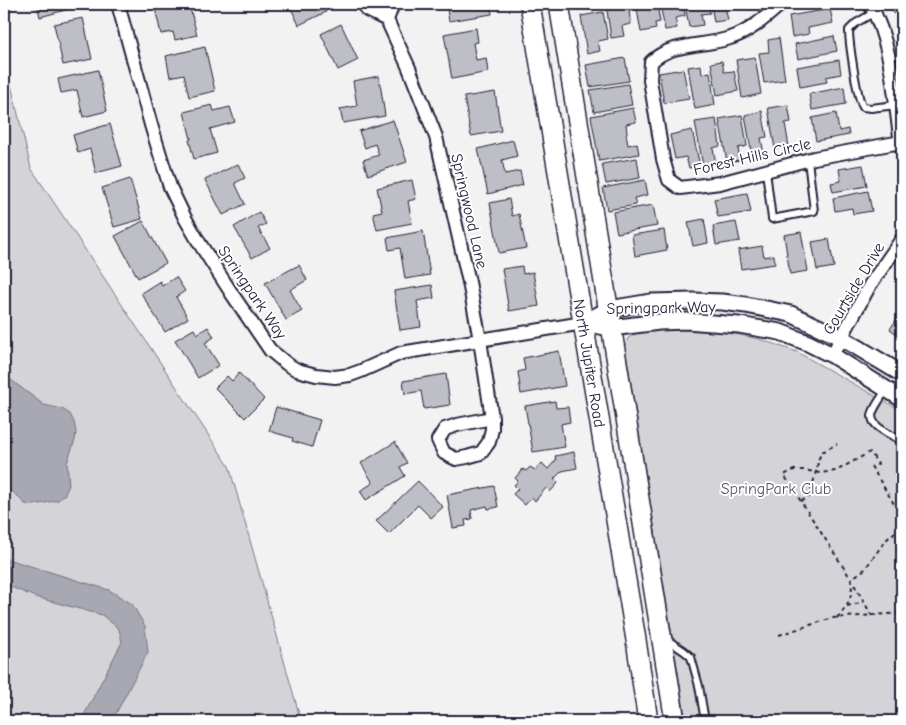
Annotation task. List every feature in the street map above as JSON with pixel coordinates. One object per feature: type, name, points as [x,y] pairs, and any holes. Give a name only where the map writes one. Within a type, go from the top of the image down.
[{"type":"main road","name":"North Jupiter Road","points":[[530,4],[648,721]]},
{"type":"main road","name":"North Jupiter Road","points":[[559,4],[675,721]]},
{"type":"main road","points":[[636,640],[660,636]]},
{"type":"street","name":"Springpark Way","points":[[118,4],[145,107],[170,187],[185,218],[262,340],[278,357],[297,370],[316,375],[336,377],[361,371],[401,353],[583,323],[612,328],[659,322],[686,321],[739,325],[780,332],[832,355],[902,399]]},
{"type":"street","points":[[363,4],[367,10],[387,20],[393,4]]},
{"type":"street","name":"Forest Hills Circle","points":[[781,4],[763,19],[730,38],[671,50],[657,55],[650,62],[650,80],[663,159],[669,180],[680,188],[720,183],[852,150],[902,146]]},
{"type":"street","points":[[872,8],[884,40],[892,74],[902,146]]},
{"type":"street","name":"Springwood Lane","points":[[387,20],[409,68],[436,137],[469,282],[492,418]]},
{"type":"street","name":"Courtside Drive","points":[[832,355],[870,285],[902,239]]},
{"type":"street","name":"Springpark Way","points":[[583,323],[608,309],[651,302],[694,300],[746,305],[791,314],[842,338],[902,374]]},
{"type":"lane","points":[[872,8],[849,30],[858,95],[863,107],[871,108],[896,104]]},
{"type":"lane","points":[[766,171],[772,219],[814,211],[808,160]]},
{"type":"lane","points":[[886,389],[872,414],[872,421],[902,441]]},
{"type":"lane","points":[[660,636],[691,657],[699,686],[705,721]]},
{"type":"path","points":[[801,501],[808,497],[822,452],[837,444]]},
{"type":"path","points":[[872,616],[851,579],[784,475],[794,470],[836,471],[870,452],[878,464],[872,467],[902,517]]},
{"type":"path","points":[[851,579],[865,569],[885,541],[902,527]]},
{"type":"path","points":[[837,618],[848,606],[853,588],[851,579]]},
{"type":"path","points":[[848,606],[864,602]]},
{"type":"path","points":[[779,635],[832,618],[902,613]]},
{"type":"green space","points":[[4,56],[31,168],[229,466],[301,721],[4,721]]},
{"type":"green space","name":"SpringPark Club","points":[[678,329],[721,331],[759,339],[797,352],[902,411],[902,721],[686,721],[625,347],[628,338],[638,332]]},
{"type":"shaded area","points":[[4,376],[44,405],[62,409],[70,414],[74,422],[75,440],[67,463],[69,485],[65,494],[58,500],[33,505],[25,504],[4,486]]},
{"type":"shaded area","points":[[4,558],[109,590],[132,604],[145,626],[148,652],[112,721],[81,721],[122,642],[119,629],[102,615],[35,597],[4,584]]},
{"type":"building","points":[[37,4],[68,4],[69,9],[40,17]]},
{"type":"building","points":[[154,4],[189,4],[197,35],[175,40],[173,32],[161,34]]},
{"type":"building","points":[[289,4],[322,4],[326,12],[299,25]]},
{"type":"building","points":[[446,4],[490,4],[492,14],[449,21]]},
{"type":"building","points":[[606,4],[628,4],[631,24],[622,26],[624,36],[611,38]]},
{"type":"building","points":[[636,4],[657,4],[660,22],[655,23],[656,29],[641,32]]},
{"type":"building","points":[[660,4],[683,4],[685,16],[675,18],[677,28],[665,30]]},
{"type":"building","points":[[685,4],[708,4],[710,13],[701,14],[703,25],[689,27]]},
{"type":"building","points":[[711,4],[729,4],[730,6],[725,7],[728,20],[714,22]]},
{"type":"building","points":[[889,4],[902,4],[902,14],[896,17]]},
{"type":"building","points":[[830,9],[833,23],[808,28],[809,34],[792,37],[789,16]]},
{"type":"building","points":[[603,12],[608,39],[598,41],[600,51],[587,54],[581,16]]},
{"type":"building","points":[[83,18],[92,59],[63,65],[54,24]]},
{"type":"building","points":[[902,21],[902,37],[897,22]]},
{"type":"building","points":[[341,24],[358,60],[338,70],[321,34]]},
{"type":"building","points":[[476,28],[478,42],[473,43],[476,60],[486,58],[488,72],[452,79],[444,34]]},
{"type":"building","points":[[834,36],[837,51],[798,59],[795,44]]},
{"type":"building","points":[[779,38],[785,80],[764,83],[759,53],[769,52],[768,40]]},
{"type":"building","points":[[205,47],[215,91],[189,97],[184,74],[170,77],[166,56]]},
{"type":"building","points":[[755,57],[761,94],[742,98],[736,60]]},
{"type":"building","points":[[625,58],[629,81],[590,87],[586,65]]},
{"type":"building","points":[[839,60],[841,74],[826,77],[827,82],[800,87],[797,67]]},
{"type":"building","points":[[722,61],[724,72],[734,71],[738,91],[717,95],[711,63]]},
{"type":"building","points":[[701,65],[702,74],[710,72],[715,105],[695,109],[688,67]]},
{"type":"building","points":[[683,69],[689,99],[664,103],[659,73]]},
{"type":"building","points":[[98,70],[107,111],[83,117],[77,90],[61,93],[58,79]]},
{"type":"building","points":[[379,76],[385,116],[343,123],[340,109],[357,106],[353,81]]},
{"type":"building","points":[[628,84],[632,105],[594,112],[590,90]]},
{"type":"building","points":[[844,87],[846,104],[812,110],[809,94]]},
{"type":"building","points":[[495,92],[501,131],[471,136],[464,97]]},
{"type":"building","points":[[212,105],[214,111],[230,107],[235,122],[210,129],[217,153],[194,159],[184,112]]},
{"type":"building","points":[[788,105],[791,122],[785,123],[789,147],[775,149],[768,108]]},
{"type":"building","points":[[633,108],[636,122],[626,124],[626,134],[628,145],[637,143],[639,154],[599,161],[591,116]]},
{"type":"building","points":[[762,111],[767,137],[761,138],[764,154],[752,156],[745,115]]},
{"type":"building","points":[[836,113],[839,131],[848,129],[849,135],[816,141],[812,118]]},
{"type":"building","points":[[742,115],[747,146],[738,148],[740,160],[727,162],[719,119]]},
{"type":"building","points":[[716,119],[720,146],[713,148],[716,164],[703,166],[695,122]]},
{"type":"building","points":[[393,120],[407,162],[368,175],[363,160],[379,155],[375,144],[365,148],[359,131]]},
{"type":"building","points":[[110,124],[122,166],[96,173],[90,149],[78,153],[73,135]]},
{"type":"building","points":[[692,130],[700,166],[689,168],[686,157],[675,159],[670,135]]},
{"type":"building","points":[[513,140],[517,156],[502,160],[505,174],[520,171],[523,185],[488,194],[478,149]]},
{"type":"building","points":[[637,158],[640,178],[606,184],[602,164]]},
{"type":"building","points":[[238,164],[245,178],[235,183],[245,204],[223,215],[205,180]]},
{"type":"building","points":[[863,165],[867,186],[833,192],[831,183],[841,181],[839,169]]},
{"type":"building","points":[[130,179],[142,219],[114,227],[102,188]]},
{"type":"building","points":[[412,180],[416,199],[408,201],[412,223],[377,230],[373,213],[382,211],[377,188]]},
{"type":"building","points":[[645,180],[648,195],[634,198],[636,205],[607,210],[603,188]]},
{"type":"building","points":[[868,191],[872,211],[853,214],[852,208],[835,211],[833,198]]},
{"type":"building","points":[[747,193],[751,212],[718,217],[714,199]]},
{"type":"building","points":[[509,199],[512,216],[519,214],[526,248],[499,253],[490,203]]},
{"type":"building","points":[[653,205],[657,226],[617,233],[613,212]]},
{"type":"building","points":[[259,212],[266,224],[258,228],[270,248],[252,258],[234,227]]},
{"type":"building","points":[[704,219],[708,243],[693,246],[688,222]]},
{"type":"building","points":[[143,221],[166,263],[138,278],[115,236]]},
{"type":"building","points":[[736,222],[740,241],[716,245],[713,226]]},
{"type":"building","points":[[664,230],[667,250],[635,256],[632,235]]},
{"type":"building","points":[[423,231],[430,275],[405,279],[400,248],[389,250],[387,238]]},
{"type":"building","points":[[801,232],[808,271],[790,274],[784,235]]},
{"type":"building","points":[[829,239],[834,267],[817,270],[812,242]]},
{"type":"building","points":[[762,246],[764,257],[774,255],[775,264],[741,269],[738,250]]},
{"type":"building","points":[[299,265],[307,280],[290,290],[302,311],[286,320],[265,283]]},
{"type":"building","points":[[522,266],[523,274],[533,272],[539,306],[509,311],[502,269]]},
{"type":"building","points":[[176,277],[185,291],[176,297],[188,318],[165,332],[141,293],[160,281],[162,286]]},
{"type":"building","points":[[432,285],[434,298],[417,301],[421,327],[400,330],[394,291]]},
{"type":"building","points":[[899,316],[902,319],[902,338],[890,329]]},
{"type":"building","points":[[208,327],[214,337],[205,343],[219,365],[198,378],[175,340],[194,329],[197,334]]},
{"type":"building","points":[[559,351],[565,386],[521,394],[518,372],[525,370],[523,358]]},
{"type":"building","points":[[239,373],[264,399],[245,418],[215,388],[227,376],[232,381]]},
{"type":"building","points":[[446,374],[450,405],[424,409],[421,391],[405,394],[403,381]]},
{"type":"building","points":[[555,401],[556,408],[568,407],[570,422],[561,424],[565,447],[533,452],[525,406]]},
{"type":"building","points":[[276,407],[320,420],[312,447],[292,441],[293,438],[269,431]]},
{"type":"building","points":[[395,442],[407,463],[400,467],[405,476],[366,500],[360,491],[373,483],[361,463]]},
{"type":"building","points":[[574,452],[577,468],[562,471],[554,479],[558,483],[550,492],[546,488],[535,501],[532,497],[525,505],[513,494],[518,489],[514,485],[518,481],[515,478],[523,469],[526,471],[530,467],[535,470],[542,463],[548,469],[556,460],[555,456]]},
{"type":"building","points":[[418,481],[443,507],[431,518],[418,505],[389,534],[376,521]]},
{"type":"building","points":[[494,486],[498,507],[488,509],[487,506],[471,510],[472,519],[465,520],[466,526],[453,528],[447,495]]}]
